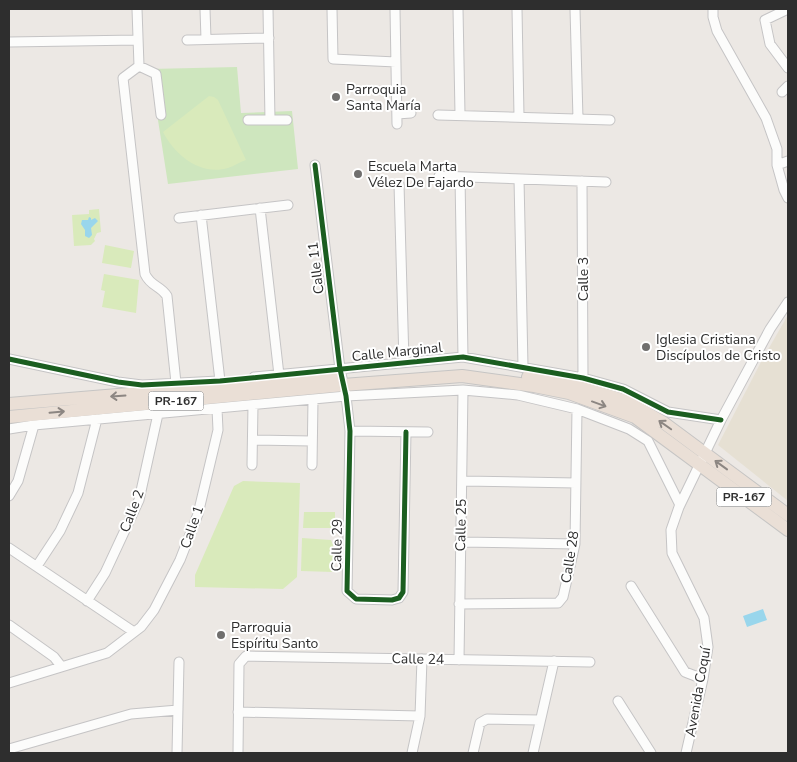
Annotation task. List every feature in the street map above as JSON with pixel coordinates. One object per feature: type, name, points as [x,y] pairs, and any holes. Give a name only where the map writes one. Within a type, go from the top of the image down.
[{"type":"highway","name":"PR-167","points":[[9,417],[461,369],[569,384],[632,404],[664,423],[702,459],[788,530]]},
{"type":"highway","name":"PR-167","points":[[9,404],[343,382]]},
{"type":"highway","name":"PR-167","points":[[702,459],[788,516]]},
{"type":"street","points":[[138,9],[139,66]]},
{"type":"street","points":[[205,9],[206,39]]},
{"type":"street","points":[[268,9],[270,120]]},
{"type":"street","points":[[332,9],[333,59],[396,62]]},
{"type":"street","points":[[395,9],[397,124]]},
{"type":"street","points":[[458,9],[460,114]]},
{"type":"street","points":[[517,9],[519,116]]},
{"type":"street","points":[[575,9],[578,119]]},
{"type":"street","points":[[713,9],[717,31],[766,118],[777,149],[777,165],[788,198]]},
{"type":"street","points":[[788,9],[766,20],[770,44],[788,68]]},
{"type":"street","points":[[187,40],[269,38]]},
{"type":"street","points":[[9,42],[138,40]]},
{"type":"street","points":[[139,66],[156,74],[161,115]]},
{"type":"street","points":[[139,66],[123,78],[142,246],[146,277],[149,283],[164,292],[167,298],[176,383]]},
{"type":"street","points":[[397,114],[411,114]]},
{"type":"street","points":[[438,114],[610,120]]},
{"type":"street","points":[[248,120],[288,120]]},
{"type":"street","points":[[777,165],[788,161]]},
{"type":"street","name":"Calle 11","points":[[315,165],[343,382]]},
{"type":"street","points":[[439,176],[606,182]]},
{"type":"street","points":[[460,177],[463,356]]},
{"type":"street","points":[[519,179],[523,366]]},
{"type":"street","name":"Calle 3","points":[[582,181],[583,378]]},
{"type":"street","points":[[399,184],[404,362]]},
{"type":"street","points":[[179,218],[288,205]]},
{"type":"street","points":[[260,208],[279,375]]},
{"type":"street","points":[[201,215],[220,381]]},
{"type":"street","name":"Avenida Coquí","points":[[686,753],[703,679],[708,647],[704,618],[672,552],[671,530],[680,505],[721,420],[770,329],[788,302]]},
{"type":"street","name":"Calle Marginal","points":[[9,429],[34,425],[312,400],[343,382],[404,362],[463,356],[583,378],[623,389],[668,412],[721,420]]},
{"type":"street","name":"Calle Marginal","points":[[9,359],[118,382],[142,385],[220,381],[279,375],[343,382],[518,395],[577,409],[629,429],[648,441],[680,505]]},
{"type":"street","name":"Calle 29","points":[[343,382],[350,431],[347,591],[356,599],[392,600],[399,598],[403,592],[406,432]]},
{"type":"street","name":"Calle 25","points":[[458,660],[463,390]]},
{"type":"street","points":[[312,400],[312,466]]},
{"type":"street","points":[[252,464],[253,405]]},
{"type":"street","name":"Calle 1","points":[[61,666],[107,653],[141,628],[154,610],[180,560],[198,514],[218,430],[217,409]]},
{"type":"street","name":"Calle 28","points":[[459,604],[558,603],[563,597],[575,544],[577,409]]},
{"type":"street","name":"Calle 2","points":[[87,601],[106,573],[139,500],[158,414]]},
{"type":"street","points":[[37,566],[60,531],[78,493],[97,419]]},
{"type":"street","points":[[9,496],[18,480],[34,425]]},
{"type":"street","points":[[350,431],[428,432]]},
{"type":"street","points":[[253,440],[312,441]]},
{"type":"street","points":[[462,481],[576,483]]},
{"type":"street","points":[[460,542],[575,544]]},
{"type":"street","points":[[9,548],[134,632]]},
{"type":"street","points":[[631,586],[685,672],[703,679]]},
{"type":"street","points":[[9,625],[54,657],[61,666],[9,683]]},
{"type":"street","name":"Calle 24","points":[[238,712],[239,664],[246,656],[590,662]]},
{"type":"street","points":[[412,753],[420,716],[422,659]]},
{"type":"street","points":[[533,753],[554,661]]},
{"type":"street","points":[[177,753],[179,662]]},
{"type":"street","points":[[618,701],[651,753]]},
{"type":"street","points":[[9,749],[131,714],[178,710]]},
{"type":"street","points":[[238,753],[238,712],[420,716]]},
{"type":"street","points":[[473,753],[480,723],[487,719],[540,720]]},
{"type":"shaded area","points":[[788,315],[788,501],[718,445],[762,360]]},
{"type":"green space","points":[[237,67],[241,113],[292,111],[298,169],[168,184],[150,69]]},
{"type":"green space","points":[[209,96],[218,100],[246,160],[218,170],[198,166],[181,156],[163,132]]},
{"type":"green space","points":[[99,209],[101,232],[97,233],[95,241],[91,245],[74,246],[72,215],[89,214],[89,210]]},
{"type":"green space","points":[[105,245],[134,251],[131,268],[102,263]]},
{"type":"green space","points":[[104,274],[139,280],[136,313],[102,307],[105,291],[101,290]]},
{"type":"green space","points":[[243,481],[300,483],[297,577],[283,589],[195,587],[195,575],[234,486]]},
{"type":"green space","points":[[304,512],[335,512],[335,528],[303,528]]},
{"type":"green space","points":[[302,538],[331,540],[333,545],[333,572],[301,571]]},
{"type":"water","points":[[89,217],[91,220],[95,218],[98,221],[91,228],[92,235],[89,238],[85,236],[85,230],[81,224],[82,220],[88,220]]},
{"type":"water","points":[[763,609],[767,620],[747,627],[743,616]]},
{"type":"cycle path","points":[[315,165],[340,369],[346,396],[350,431],[347,591],[356,599],[392,600],[399,598],[403,592],[406,432]]},
{"type":"cycle path","points":[[9,359],[118,382],[142,385],[220,381],[463,357],[583,378],[623,389],[668,412],[721,420]]},
{"type":"place","name":"Parroquia Santa María","points":[[336,97]]},
{"type":"place","name":"Escuela Marta Vélez De Fajardo","points":[[358,174]]},
{"type":"place","name":"Iglesia Cristiana Discípulos de Cristo","points":[[646,347]]},
{"type":"place","name":"Parroquia Espíritu Santo","points":[[221,635]]}]
